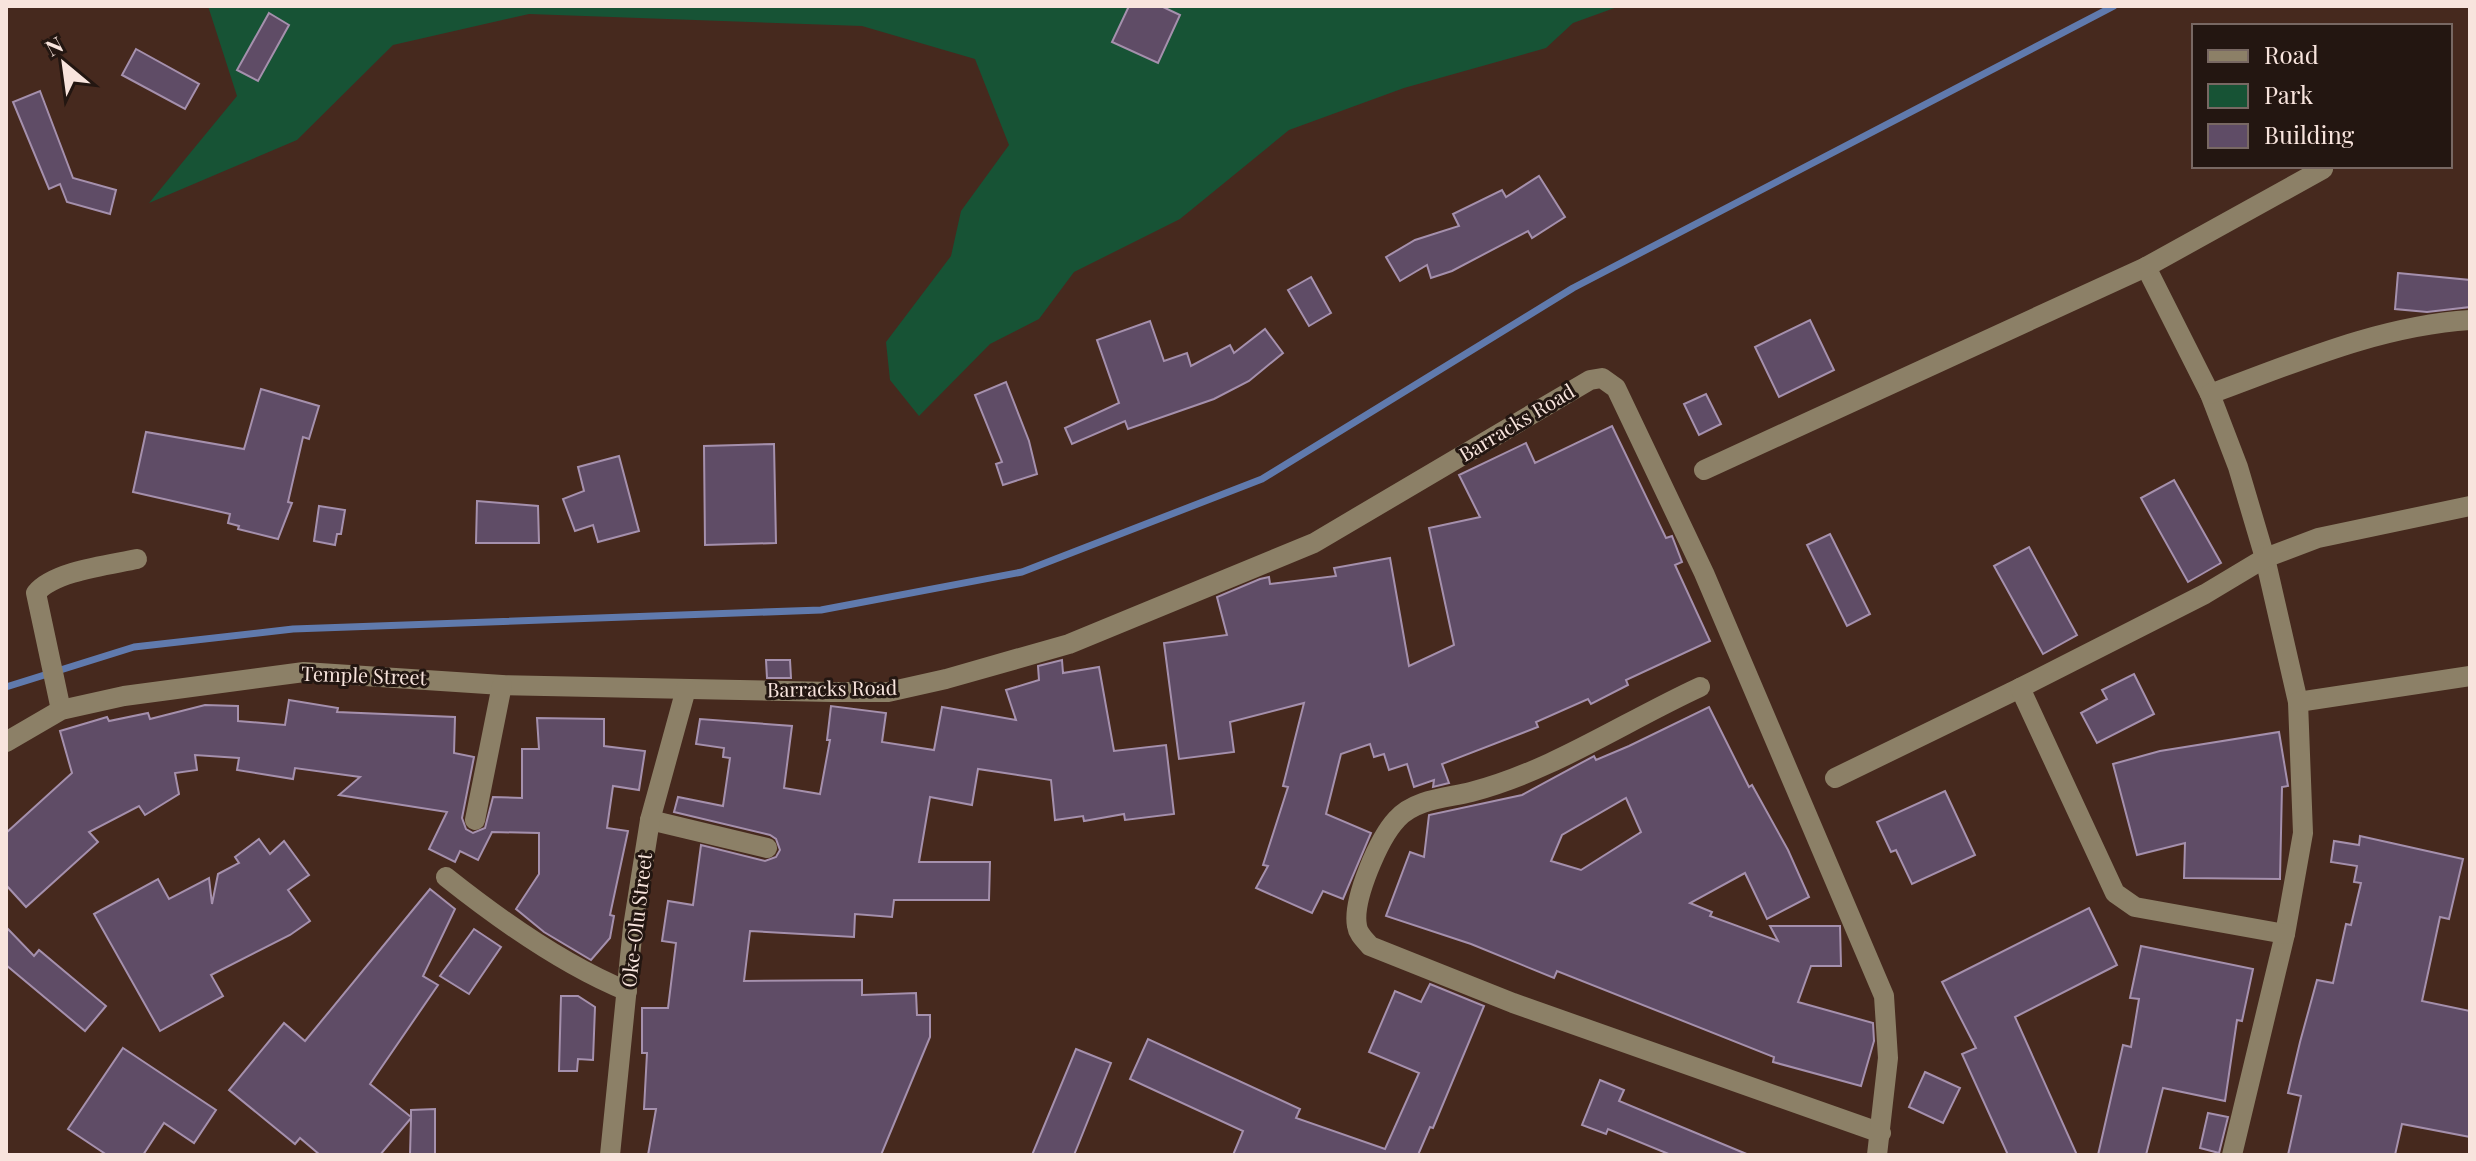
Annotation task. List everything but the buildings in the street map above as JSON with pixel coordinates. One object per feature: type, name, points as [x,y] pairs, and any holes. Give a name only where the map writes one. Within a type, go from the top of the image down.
[{"type":"street","points":[[1704,470],[2146,267],[2323,169]]},
{"type":"street","points":[[2146,267],[2210,394],[2238,467],[2265,558],[2298,702],[2303,833],[2285,934],[2232,1155]]},
{"type":"street","points":[[2210,394],[2356,341],[2409,328],[2470,320]]},
{"type":"street","name":"Barracks Road","points":[[686,689],[888,692],[1069,644],[1314,543],[1590,380],[1602,378],[1616,388],[1704,573],[1884,996],[1888,1058],[1877,1155]]},
{"type":"street","points":[[1835,778],[2205,594],[2265,558],[2318,538],[2470,506]]},
{"type":"street","points":[[59,704],[36,593],[42,585],[84,570],[137,559]]},
{"type":"street","name":"Temple Street","points":[[6,742],[59,704],[304,672],[502,685],[686,689]]},
{"type":"street","points":[[2298,702],[2470,676]]},
{"type":"street","points":[[475,820],[502,685]]},
{"type":"street","points":[[1700,687],[1546,765],[1474,791],[1416,805],[1398,818],[1382,841],[1356,910],[1357,930],[1370,946],[1513,1003],[1881,1133]]},
{"type":"street","points":[[2020,688],[2115,893],[2135,907],[2285,934]]},
{"type":"street","name":"Oke-Olu Street","points":[[610,1155],[633,927],[650,820],[686,689]]},
{"type":"street","points":[[650,820],[767,848]]},
{"type":"street","points":[[446,877],[481,905],[594,977],[627,991]]},
{"type":"green space","points":[[208,6],[1620,6],[1573,23],[1546,48],[1404,88],[1289,130],[1180,219],[1074,272],[1039,319],[990,344],[919,416],[890,380],[886,342],[951,256],[961,211],[1009,145],[975,59],[862,26],[529,14],[393,45],[297,140],[149,203],[237,96]]},
{"type":"waterway","points":[[6,687],[134,647],[293,629],[821,610],[1022,572],[1262,479],[1573,288],[2114,6]]}]
